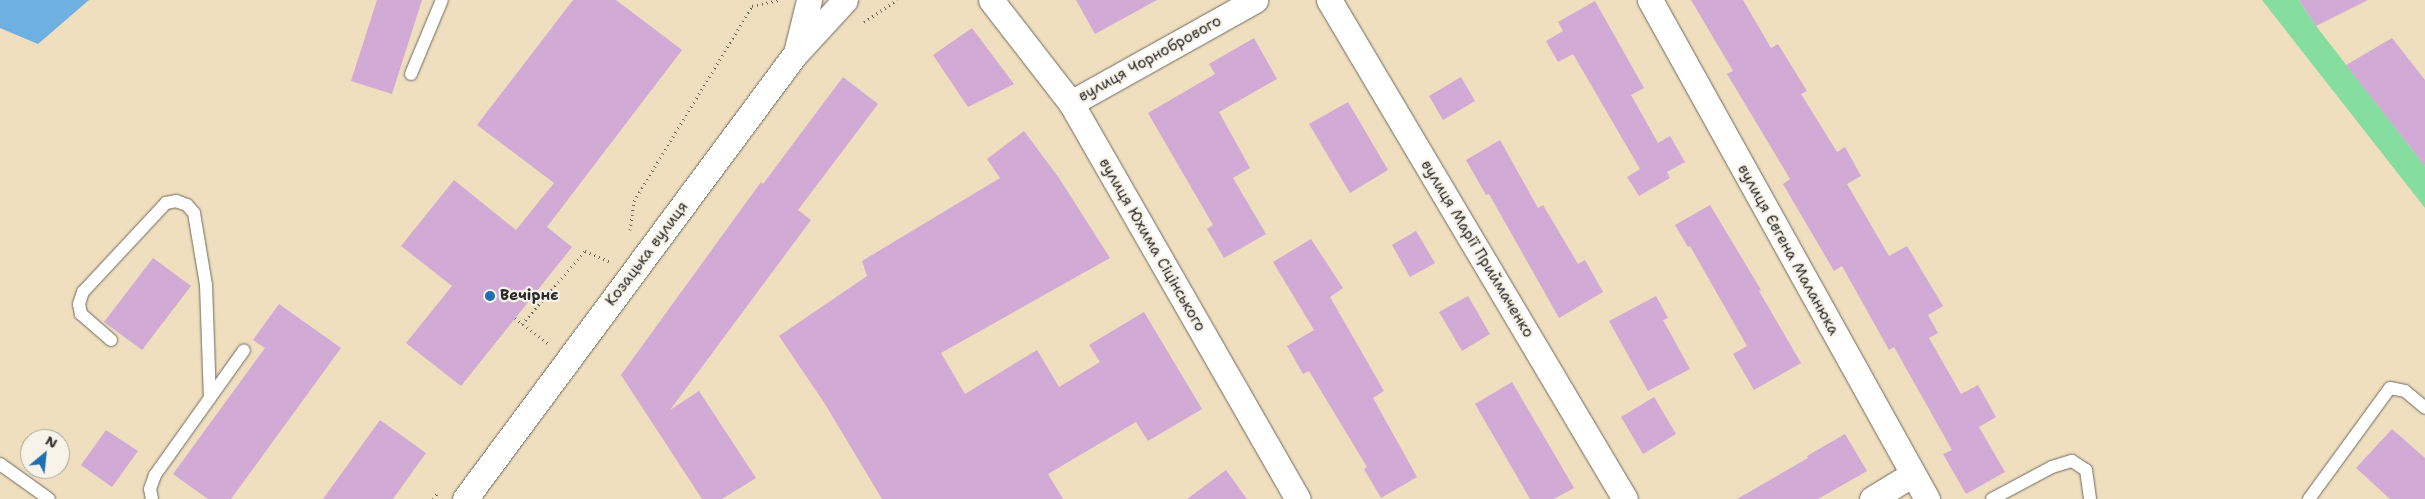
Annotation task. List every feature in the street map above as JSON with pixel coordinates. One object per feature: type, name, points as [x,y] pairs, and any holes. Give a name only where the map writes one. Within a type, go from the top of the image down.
[{"type":"street","name":"Козацька вулиця","points":[[465,499],[796,53],[809,0]]},
{"type":"street","points":[[796,53],[845,0]]},
{"type":"street","name":"вулиця Юхима Сіцінського","points":[[991,0],[1071,103],[1298,499]]},
{"type":"street","name":"вулиця Чорнобрового","points":[[1071,103],[1255,0]]},
{"type":"street","name":"вулиця Марії Приймаченко","points":[[1329,0],[1625,499]]},
{"type":"street","name":"вулиця Євгена Маланюка","points":[[1650,0],[1927,499]]},
{"type":"street","points":[[1872,499],[1913,474]]},
{"type":"lane","points":[[411,74],[442,0]]},
{"type":"lane","points":[[111,340],[82,314],[79,304],[83,292],[166,203],[176,201],[187,205],[194,213],[206,286],[210,398]]},
{"type":"lane","points":[[152,499],[150,489],[156,475],[244,350]]},
{"type":"lane","points":[[2309,499],[2390,388],[2405,391],[2425,408]]},
{"type":"lane","points":[[1992,499],[2052,467],[2072,461],[2086,470],[2090,499]]},
{"type":"lane","points":[[0,464],[48,499]]},
{"type":"path","points":[[630,234],[634,201],[752,6],[778,0]]},
{"type":"path","points":[[522,324],[585,251],[612,262],[606,270]]},
{"type":"path","points":[[515,318],[550,345],[556,337]]},
{"type":"path","points":[[433,499],[439,491]]},
{"type":"green space","points":[[2262,0],[2299,0],[2316,26],[2425,166],[2425,208]]},
{"type":"water","points":[[0,0],[89,0],[38,44],[0,28]]},
{"type":"building","points":[[377,0],[422,0],[392,94],[351,81]]},
{"type":"building","points":[[573,0],[616,0],[682,50],[547,227],[572,247],[461,386],[406,343],[452,286],[401,246],[454,180],[516,230],[554,183],[477,125]]},
{"type":"building","points":[[1076,0],[1157,0],[1095,34]]},
{"type":"building","points":[[1691,0],[1743,0],[1771,48],[1778,44],[1807,91],[1801,94],[1837,152],[1845,147],[1861,176],[1847,184],[1889,256],[1907,246],[1943,306],[1928,315],[1938,333],[1929,338],[1961,394],[1978,385],[1996,417],[1979,427],[2005,472],[1966,494],[1943,454],[1952,450],[1894,347],[1889,350],[1842,266],[1834,271],[1783,184],[1790,179],[1727,74],[1733,71]]},
{"type":"building","points":[[2299,0],[2368,0],[2316,26]]},
{"type":"building","points":[[1595,1],[1644,88],[1631,95],[1658,143],[1670,136],[1685,162],[1667,172],[1670,178],[1639,196],[1627,177],[1640,169],[1573,54],[1558,62],[1546,41],[1563,31],[1558,22]]},
{"type":"building","points":[[972,28],[1014,84],[968,107],[933,55]]},
{"type":"building","points":[[1254,38],[1277,79],[1219,112],[1250,168],[1233,178],[1266,234],[1224,258],[1207,229],[1213,225],[1148,113],[1215,74],[1209,64]]},
{"type":"building","points":[[2392,38],[2425,80],[2425,166],[2346,65]]},
{"type":"building","points":[[843,77],[878,104],[798,210],[811,220],[670,410],[699,391],[756,478],[722,499],[702,499],[621,375],[761,182],[763,184]]},
{"type":"building","points":[[1461,77],[1475,101],[1443,120],[1429,96]]},
{"type":"building","points":[[1348,102],[1388,170],[1350,193],[1309,124]]},
{"type":"building","points":[[1024,131],[1059,178],[1110,258],[941,353],[965,394],[1037,350],[1059,387],[1100,362],[1089,345],[1144,312],[1202,409],[1148,441],[1136,422],[1048,474],[1063,499],[882,499],[825,404],[779,336],[867,276],[862,261],[1000,178],[987,159]]},
{"type":"building","points":[[1500,140],[1538,208],[1543,205],[1578,264],[1585,260],[1603,292],[1559,318],[1489,194],[1486,195],[1466,160]]},
{"type":"building","points":[[1710,205],[1761,290],[1759,291],[1801,363],[1754,390],[1733,354],[1747,346],[1690,246],[1688,247],[1675,225]]},
{"type":"building","points":[[1416,231],[1435,263],[1410,277],[1392,245]]},
{"type":"building","points":[[1311,239],[1343,288],[1330,297],[1384,391],[1373,398],[1417,477],[1381,498],[1364,469],[1367,467],[1309,371],[1303,374],[1287,346],[1314,330],[1273,262]]},
{"type":"building","points":[[153,258],[191,286],[142,350],[104,322]]},
{"type":"building","points":[[1468,296],[1490,334],[1462,351],[1439,312]]},
{"type":"building","points":[[1656,296],[1668,318],[1663,320],[1690,369],[1648,391],[1609,321]]},
{"type":"building","points":[[279,304],[341,348],[231,499],[208,499],[173,474],[265,348],[253,340]]},
{"type":"building","points":[[1512,382],[1574,488],[1554,499],[1530,499],[1475,404]]},
{"type":"building","points":[[1654,397],[1676,434],[1643,454],[1621,417]]},
{"type":"building","points":[[380,420],[426,453],[393,499],[323,499]]},
{"type":"building","points":[[2392,429],[2425,458],[2425,499],[2390,499],[2356,468]]},
{"type":"building","points":[[106,430],[138,451],[112,487],[81,465]]},
{"type":"building","points":[[1845,434],[1867,471],[1818,499],[1737,499],[1808,458],[1807,456]]},
{"type":"building","points":[[1226,470],[1247,499],[1187,499]]},
{"type":"place","name":"Вечірнє","points":[[490,296]]}]
